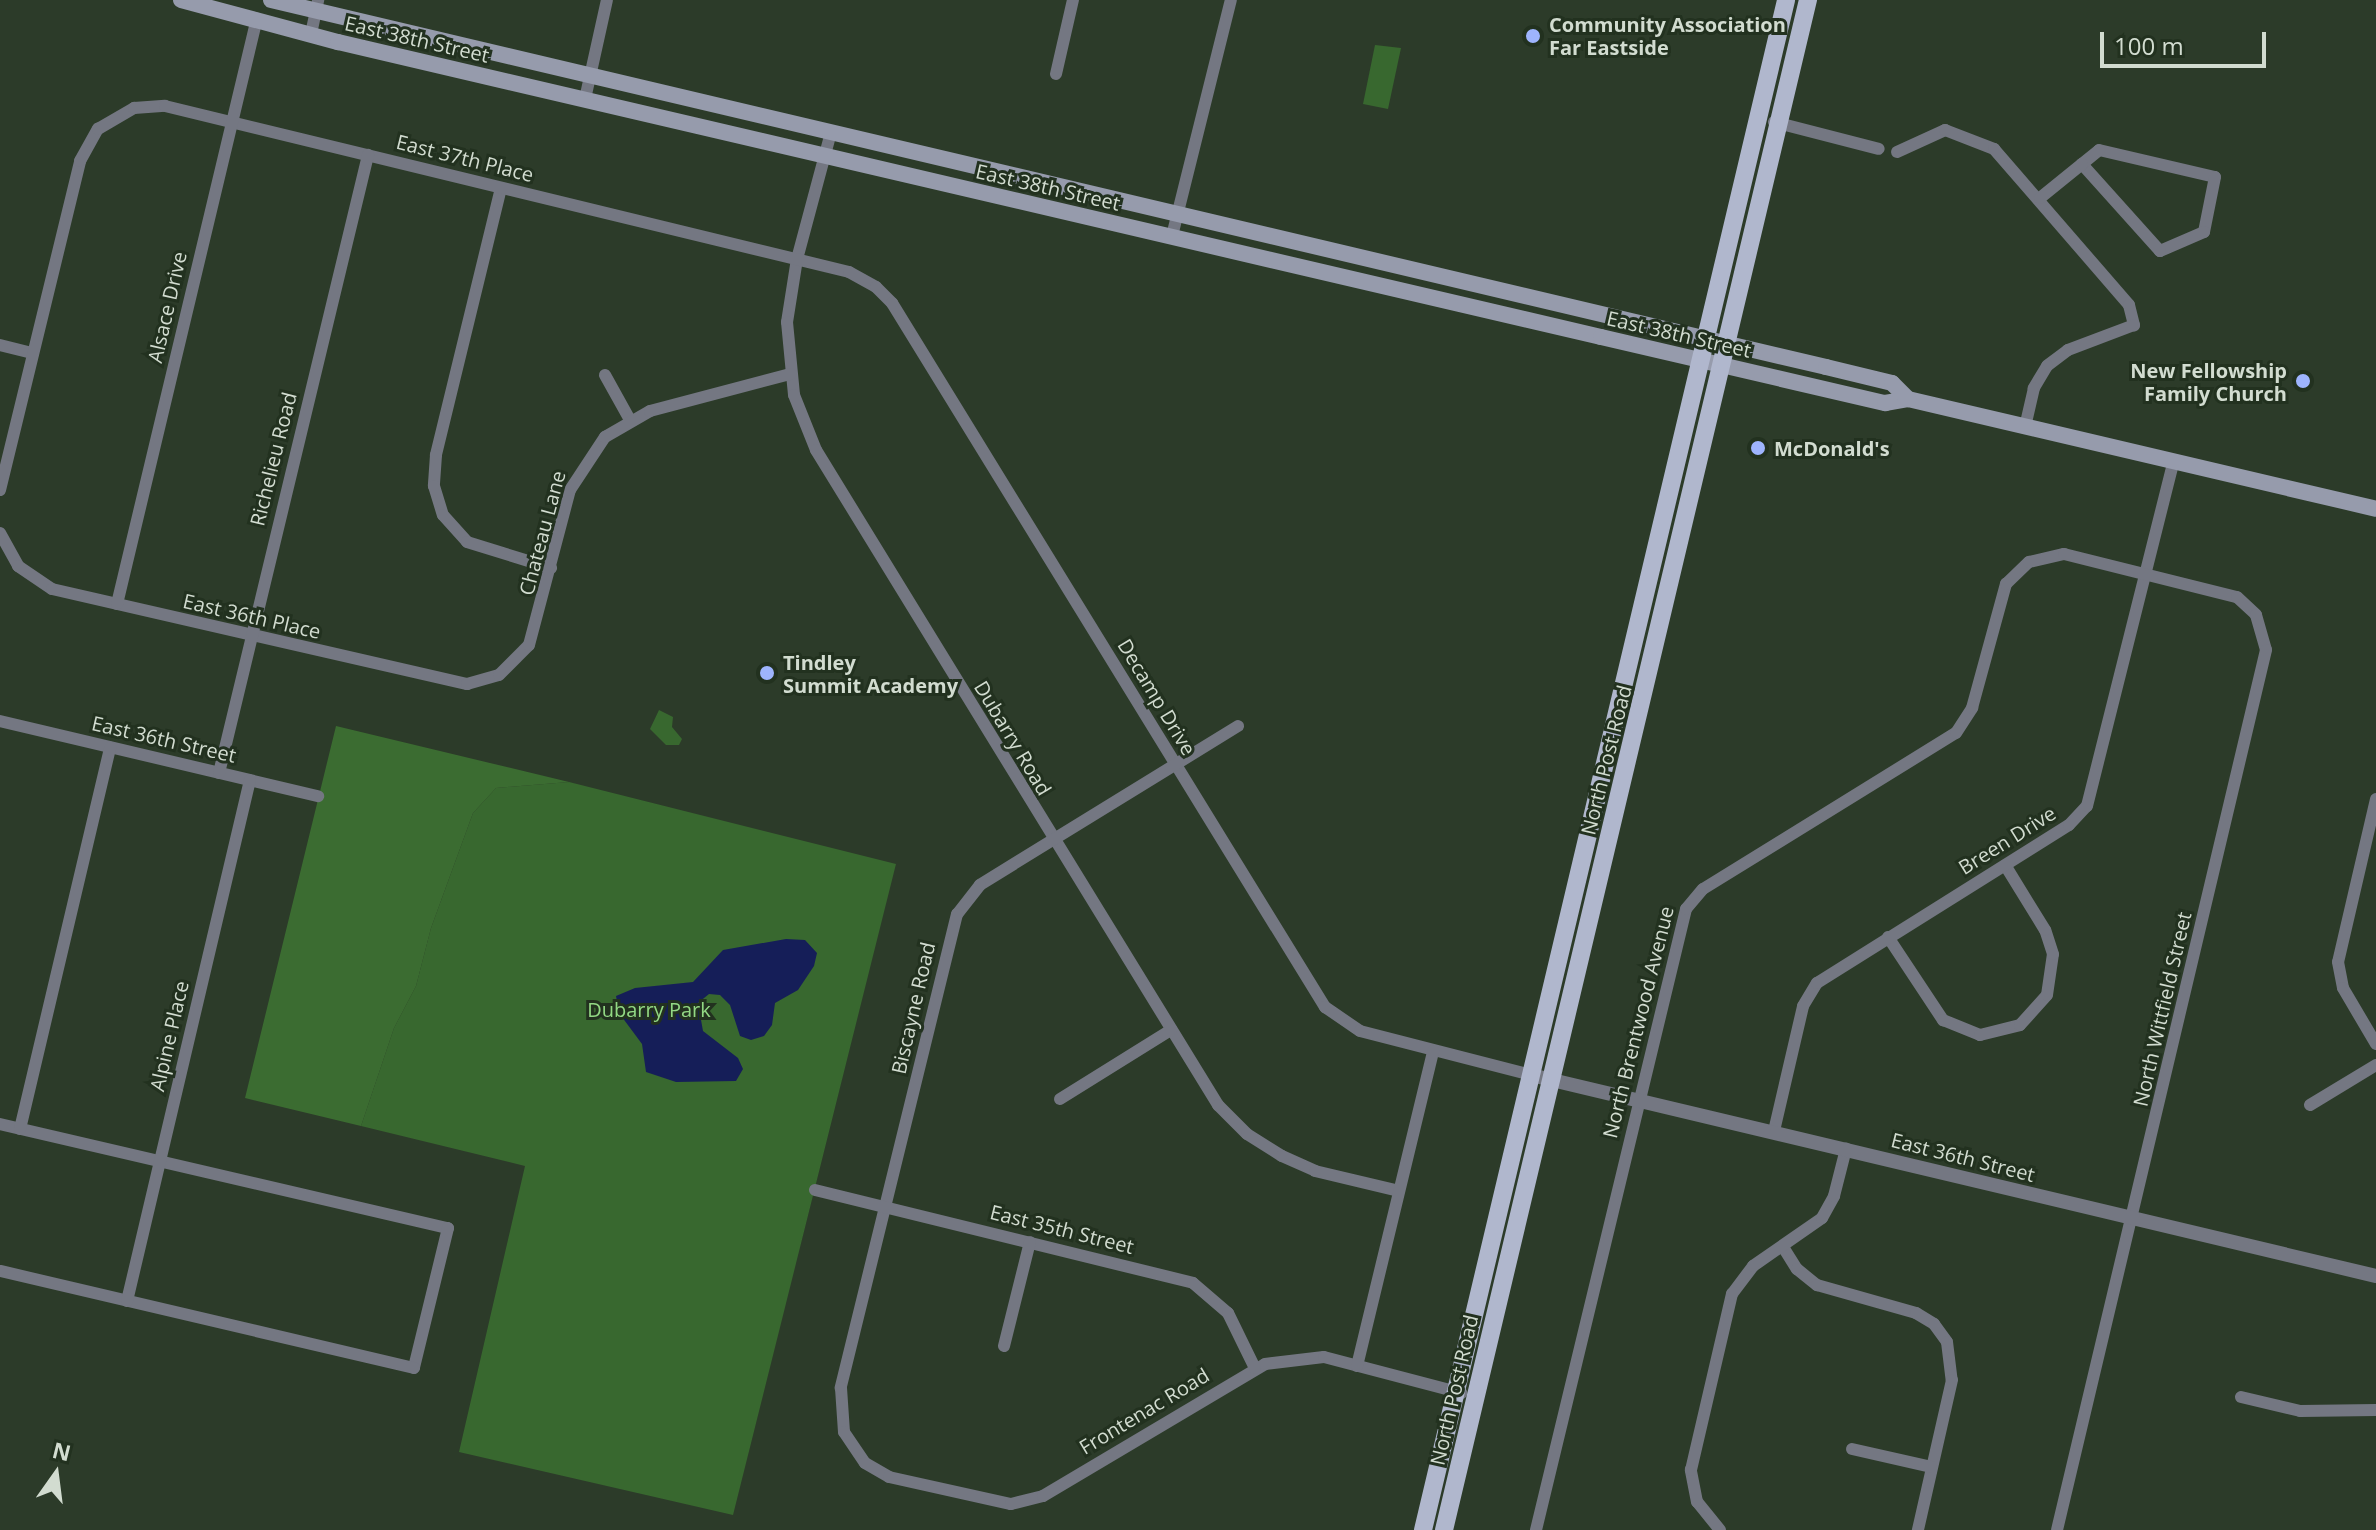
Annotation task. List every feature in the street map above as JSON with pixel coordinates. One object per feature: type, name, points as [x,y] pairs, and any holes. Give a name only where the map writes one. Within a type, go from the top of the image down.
[{"type":"main road","name":"East 38th Street","points":[[181,0],[585,99],[1885,403],[1908,399],[2376,509]]},
{"type":"main road","name":"East 38th Street","points":[[271,0],[317,6],[589,79],[1892,383],[1908,399]]},
{"type":"main road","name":"North Post Road","points":[[1444,1530],[1541,1078],[1786,0]]},
{"type":"main road","name":"North Post Road","points":[[1423,1530],[1456,1391],[1541,1078],[1723,365],[1808,0]]},
{"type":"street","points":[[585,99],[607,0]]},
{"type":"street","points":[[1056,74],[1073,0]]},
{"type":"street","points":[[1172,236],[1231,0]]},
{"type":"street","points":[[311,34],[317,6]]},
{"type":"street","name":"Alsace Drive","points":[[117,604],[257,18]]},
{"type":"street","name":"East 37th Place","points":[[33,353],[80,161],[98,129],[124,112],[165,106],[797,259]]},
{"type":"street","points":[[1759,119],[1879,149]]},
{"type":"street","points":[[1897,152],[1935,131],[1956,131],[2002,155],[2120,291],[2134,325],[2050,362],[2036,383],[2025,427]]},
{"type":"street","name":"Dubarry Road","points":[[830,136],[797,259],[787,322],[790,374],[816,450],[1052,841],[1218,1105],[1255,1140],[1315,1171],[1399,1191]]},
{"type":"street","points":[[2040,198],[2099,150],[2215,177],[2204,232],[2160,251],[2082,164]]},
{"type":"street","name":"Richelieu Road","points":[[219,773],[368,155]]},
{"type":"street","points":[[501,188],[436,455],[434,486],[443,515],[467,542],[551,568]]},
{"type":"street","name":"Decamp Drive","points":[[797,259],[854,274],[892,303],[1325,1007],[1360,1031],[1541,1078]]},
{"type":"street","points":[[0,345],[33,353],[0,490]]},
{"type":"street","name":"Chateau Lane","points":[[489,680],[516,663],[529,645],[579,470],[605,437],[630,420],[790,374]]},
{"type":"street","points":[[605,375],[630,420]]},
{"type":"street","name":"Breen Drive","points":[[1774,1131],[1809,994],[1827,975],[2073,822],[2092,797],[2173,463]]},
{"type":"street","name":"East 36th Place","points":[[0,533],[14,562],[52,589],[452,684],[489,680]]},
{"type":"street","name":"North Brentwood Avenue","points":[[1536,1530],[1680,923],[1699,892],[1959,730],[1972,708],[2001,593],[2029,562],[2064,554],[2146,573]]},
{"type":"street","name":"North Wittfield Street","points":[[2057,1530],[2266,650],[2256,615],[2237,597],[2146,573]]},
{"type":"street","name":"East 36th Street","points":[[0,721],[318,796]]},
{"type":"street","name":"Biscayne Road","points":[[849,1442],[840,1394],[957,914],[980,885],[1238,726]]},
{"type":"street","points":[[20,1129],[110,747]]},
{"type":"street","name":"Alpine Place","points":[[127,1301],[250,780]]},
{"type":"street","points":[[2376,799],[2338,962],[2343,988],[2376,1044]]},
{"type":"street","points":[[1888,937],[1943,1020],[1980,1035],[2020,1025],[2047,995],[2053,954],[2045,930],[2005,865]]},
{"type":"street","points":[[1060,1099],[1171,1030]]},
{"type":"street","points":[[1357,1366],[1433,1051]]},
{"type":"street","points":[[2310,1105],[2376,1065]]},
{"type":"street","name":"East 36th Street","points":[[1541,1078],[2376,1276]]},
{"type":"street","points":[[0,1124],[448,1228],[414,1368],[0,1271]]},
{"type":"street","points":[[1720,1530],[1695,1497],[1693,1460],[1734,1289],[1753,1266],[1808,1232],[1827,1210],[1846,1149]]},
{"type":"street","name":"East 35th Street","points":[[815,1190],[1198,1285],[1228,1313],[1255,1368]]},
{"type":"street","points":[[1004,1346],[1030,1242]]},
{"type":"street","points":[[1783,1247],[1797,1269],[1817,1285],[1910,1310],[1942,1334],[1952,1375],[1918,1530]]},
{"type":"street","name":"Frontenac Road","points":[[849,1442],[865,1463],[889,1477],[992,1503],[1018,1503],[1043,1496],[1255,1368],[1308,1356],[1475,1396]]},
{"type":"street","points":[[2241,1397],[2300,1411],[2376,1410]]},
{"type":"street","points":[[1852,1449],[1931,1467]]},
{"type":"green space","points":[[1375,45],[1401,48],[1388,109],[1363,104]]},
{"type":"green space","points":[[659,710],[673,717],[672,727],[682,739],[679,745],[666,745],[650,729]]},
{"type":"green space","points":[[336,726],[569,782],[496,788],[473,813],[431,928],[416,986],[394,1028],[361,1126],[245,1098]]},
{"type":"green space","name":"Dubarry Park","points":[[569,782],[896,864],[733,1515],[459,1452],[525,1166],[361,1126],[394,1028],[416,986],[431,928],[473,813],[496,788]]},
{"type":"shaded area","points":[[786,939],[805,940],[817,953],[814,966],[798,990],[775,1003],[772,1025],[764,1036],[751,1040],[740,1036],[730,1005],[720,995],[709,994],[698,1003],[703,1031],[738,1058],[743,1069],[736,1081],[676,1082],[646,1072],[642,1044],[619,1013],[616,996],[635,988],[693,982],[723,950]]},
{"type":"place","name":"Community Association Far Eastside","points":[[1533,36]]},
{"type":"place","name":"New Fellowship Family Church","points":[[2303,381]]},
{"type":"place","name":"McDonald's","points":[[1758,448]]},
{"type":"place","name":"Tindley Summit Academy","points":[[767,673]]}]
